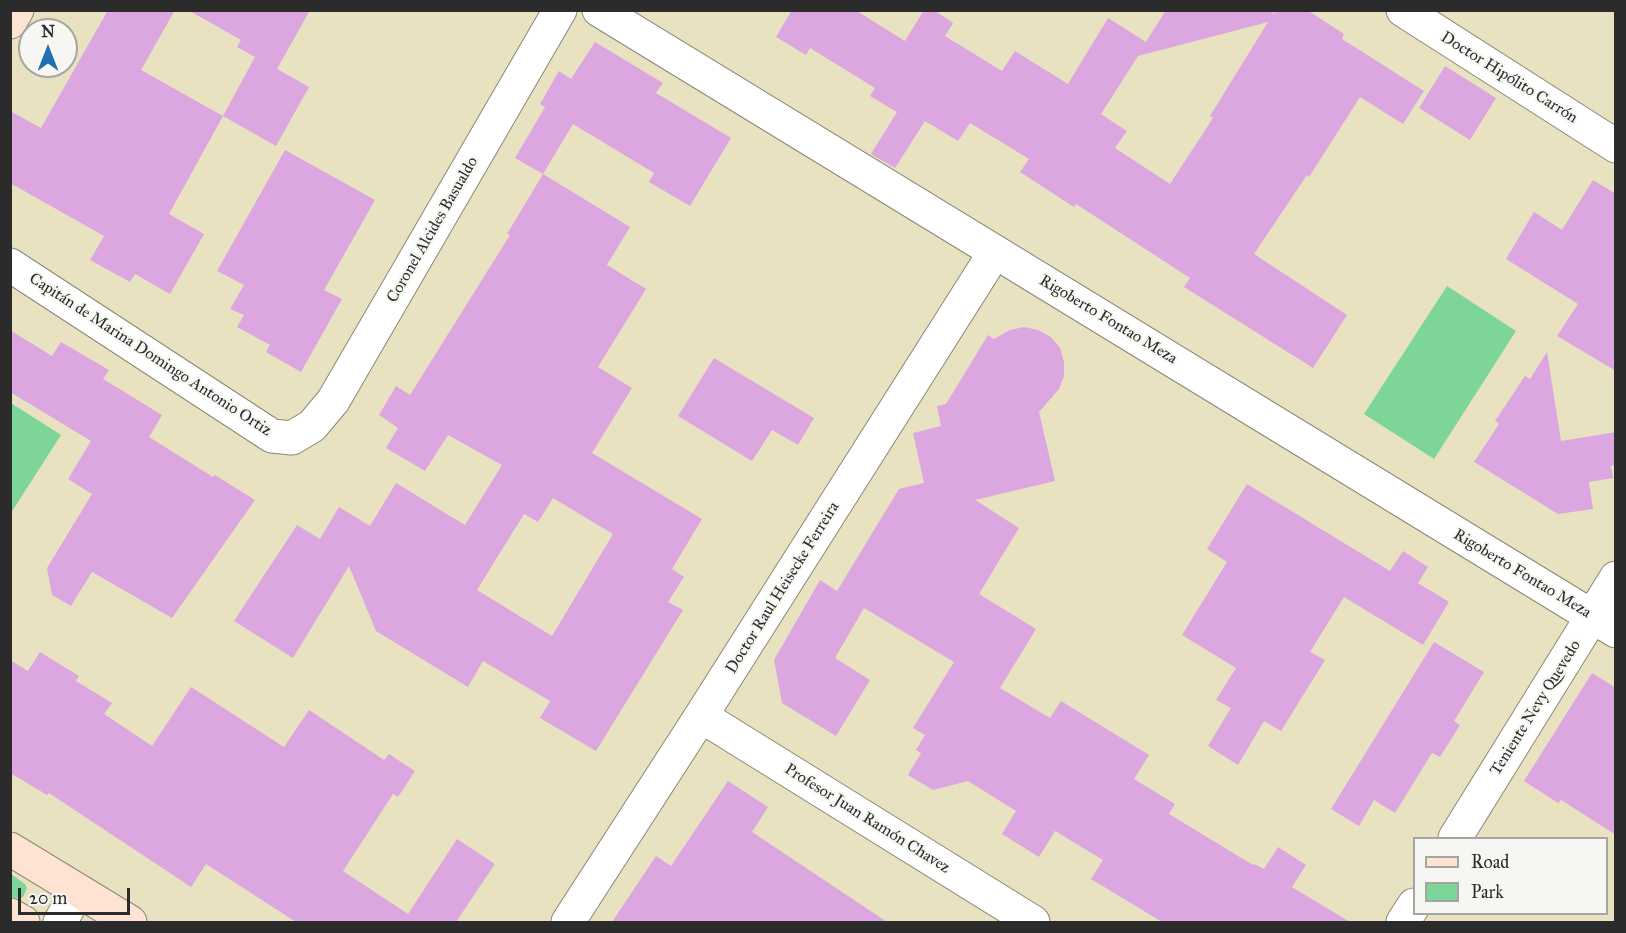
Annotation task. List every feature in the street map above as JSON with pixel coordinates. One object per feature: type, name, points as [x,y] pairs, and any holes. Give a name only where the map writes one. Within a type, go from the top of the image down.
[{"type":"main road","points":[[10,22],[17,10]]},
{"type":"main road","points":[[10,849],[130,922]]},
{"type":"main road","points":[[10,915],[22,922]]},
{"type":"street","name":"Coronel Alcides Basualdo","points":[[292,438],[312,426],[333,401],[560,10]]},
{"type":"street","name":"Rigoberto Fontao Meza","points":[[599,10],[1604,624]]},
{"type":"street","name":"Doctor Hipólito Carrón","points":[[1403,10],[1616,146]]},
{"type":"street","name":"Doctor Raul Heisecke Ferreira","points":[[568,922],[995,252]]},
{"type":"street","name":"Capitán de Marina Domingo Antonio Ortiz","points":[[10,265],[272,436],[292,438]]},
{"type":"street","name":"Teniente Nevy Quevedo","points":[[1456,837],[1604,624],[1616,578]]},
{"type":"street","name":"Profesor Juan Ramón Chavez","points":[[701,716],[1034,922]]},
{"type":"street","points":[[60,922],[78,891]]},
{"type":"street","points":[[1403,922],[1413,907]]},
{"type":"green space","points":[[1447,286],[1516,331],[1434,459],[1364,414]]},
{"type":"green space","points":[[11,403],[61,435],[11,513]]},
{"type":"green space","points":[[11,874],[27,888],[23,897],[19,899],[11,897]]},
{"type":"building","points":[[108,10],[175,10],[141,70],[223,116],[169,214],[204,234],[170,294],[135,274],[130,282],[90,260],[104,236],[10,183],[10,111],[41,128],[69,78],[78,78],[78,63]]},
{"type":"building","points":[[188,10],[310,10],[277,69],[309,87],[276,146],[223,116],[255,57],[237,47],[241,40]]},
{"type":"building","points":[[792,10],[855,10],[905,41],[924,10],[934,10],[953,23],[945,36],[1002,71],[1015,51],[1068,84],[1108,18],[1146,42],[1166,10],[1273,10],[1273,15],[1276,10],[1307,10],[1344,34],[1342,39],[1424,91],[1403,124],[1360,97],[1309,177],[1307,175],[1254,254],[1347,315],[1313,368],[1184,287],[1190,278],[1076,204],[1074,207],[1020,172],[1029,159],[970,123],[958,141],[925,121],[895,168],[871,154],[897,112],[870,96],[875,88],[810,48],[806,55],[776,37]],"holes":[[[1268,22],[1210,116],[1213,118],[1170,184],[1115,148],[1127,131],[1101,114],[1138,56]]]},
{"type":"building","points":[[595,42],[663,83],[656,93],[731,138],[690,206],[649,182],[654,173],[573,124],[543,174],[515,158],[545,107],[540,104],[559,71],[571,79]]},
{"type":"building","points":[[1445,66],[1496,98],[1470,140],[1419,108]]},
{"type":"building","points":[[285,150],[375,200],[324,290],[342,299],[301,372],[266,352],[270,345],[237,327],[244,315],[230,309],[244,285],[217,271]]},
{"type":"building","points":[[543,174],[630,227],[607,265],[646,289],[598,367],[632,388],[592,453],[702,519],[672,569],[684,577],[668,602],[683,610],[596,751],[540,718],[550,701],[483,661],[468,687],[376,631],[349,566],[293,658],[234,621],[297,525],[320,539],[339,507],[370,526],[396,483],[465,525],[502,465],[448,435],[425,471],[386,448],[398,428],[379,415],[396,386],[410,395],[510,235],[507,234]],"holes":[[[553,498],[613,534],[552,636],[477,590],[524,514],[538,522]]]},
{"type":"building","points":[[1593,180],[1616,194],[1616,371],[1557,336],[1578,304],[1506,259],[1534,212],[1562,230]]},
{"type":"building","points":[[1024,327],[1038,330],[1051,337],[1060,348],[1064,362],[1064,376],[1059,389],[1039,412],[1055,481],[975,500],[1019,528],[979,594],[1036,629],[1000,688],[1050,718],[1061,701],[1149,755],[1134,779],[1175,804],[1169,814],[1253,865],[1264,869],[1278,847],[1306,865],[1292,887],[1350,922],[1162,922],[1091,879],[1103,860],[1055,831],[1039,857],[1002,834],[1016,811],[968,781],[933,790],[908,775],[921,753],[916,750],[925,735],[913,728],[954,662],[864,608],[835,658],[870,680],[836,736],[782,703],[774,660],[820,580],[837,591],[899,489],[924,483],[913,433],[941,426],[937,406],[946,404],[988,335],[994,339],[1010,330]]},
{"type":"building","points":[[10,330],[52,356],[61,342],[109,370],[103,379],[162,415],[149,437],[255,500],[172,618],[92,572],[71,606],[52,595],[47,568],[92,494],[68,479],[91,441],[10,392]]},
{"type":"building","points":[[1547,352],[1561,441],[1616,432],[1616,465],[1611,466],[1613,478],[1589,482],[1593,509],[1558,514],[1474,462],[1499,424],[1495,421],[1525,376],[1530,379]]},
{"type":"building","points":[[714,358],[814,418],[798,445],[772,430],[752,461],[678,416]]},
{"type":"building","points":[[1247,484],[1390,571],[1403,551],[1428,567],[1418,583],[1449,602],[1423,645],[1344,597],[1310,652],[1325,660],[1281,731],[1264,721],[1238,765],[1208,746],[1231,708],[1216,700],[1236,668],[1182,635],[1227,562],[1207,549]]},
{"type":"building","points":[[1434,642],[1484,672],[1454,721],[1460,725],[1440,757],[1432,753],[1395,813],[1374,800],[1359,826],[1331,809]]},
{"type":"building","points":[[40,652],[79,676],[76,681],[112,703],[104,714],[152,746],[191,687],[284,747],[309,710],[384,760],[389,754],[415,771],[398,797],[393,794],[343,871],[408,914],[457,839],[495,864],[456,922],[296,922],[206,864],[191,887],[49,793],[47,795],[10,773],[10,660],[28,671]]},
{"type":"building","points":[[1592,673],[1616,688],[1616,835],[1561,800],[1558,803],[1524,781]]},
{"type":"building","points":[[728,781],[768,807],[752,832],[887,922],[612,922],[656,856],[671,866]]}]
